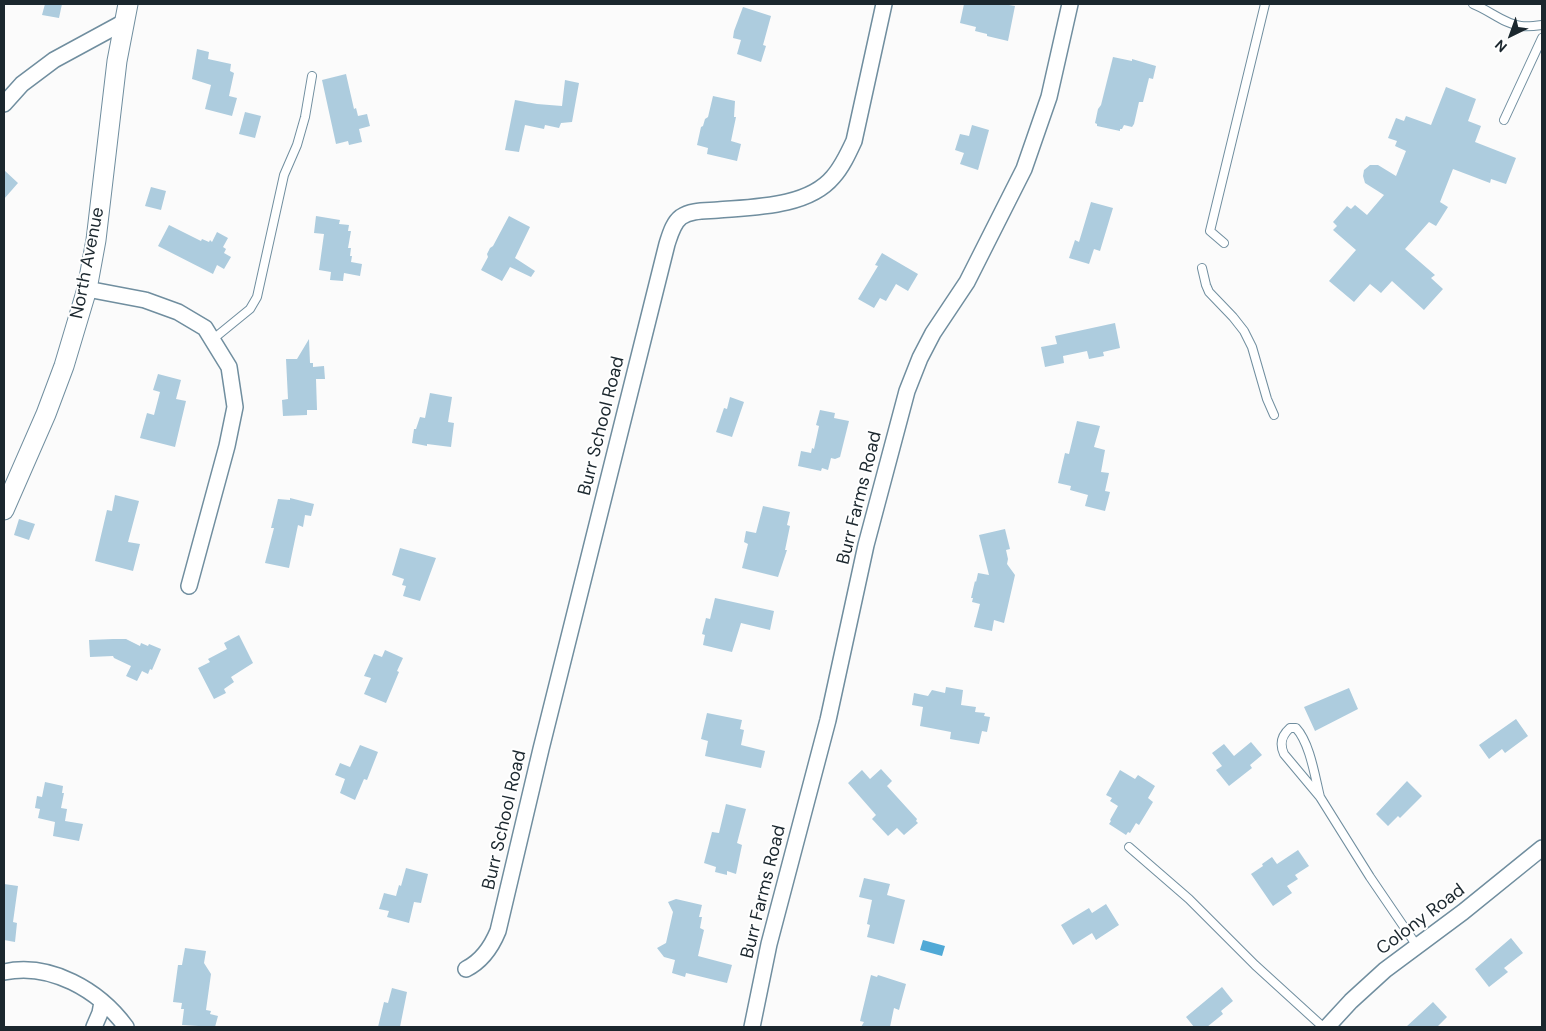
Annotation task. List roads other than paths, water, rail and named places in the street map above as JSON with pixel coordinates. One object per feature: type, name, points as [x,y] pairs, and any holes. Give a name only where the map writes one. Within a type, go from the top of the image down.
[{"type":"street","name":"Burr School Road","points":[[466,969],[488,952],[498,931],[608,477],[667,244],[675,223],[680,217],[691,212],[762,206],[792,200],[814,193],[833,177],[854,141],[884,4]]},
{"type":"street","name":"Burr Farms Road","points":[[752,1027],[770,944],[828,720],[866,545],[907,391],[920,358],[933,333],[967,282],[1002,217],[1024,169],[1049,96],[1070,4]]},
{"type":"street","points":[[4,104],[22,84],[54,60],[126,13]]},
{"type":"street","name":"North Avenue","points":[[4,510],[46,414],[64,366],[87,289],[96,240],[117,61],[126,13]]},
{"type":"street","points":[[87,289],[145,300],[178,312],[205,328],[229,366],[235,407],[227,446],[189,586]]},
{"type":"street","name":"Colony Road","points":[[1325,1027],[1378,976],[1463,912],[1542,848]]},
{"type":"street","points":[[4,972],[36,970],[57,976],[85,988],[116,1014],[126,1027]]},
{"type":"street","points":[[94,1027],[102,1002]]},
{"type":"lane","points":[[1224,243],[1210,231],[1265,4]]},
{"type":"lane","points":[[1473,4],[1510,23],[1520,26],[1542,25]]},
{"type":"lane","points":[[1493,4],[1497,15]]},
{"type":"lane","points":[[1504,120],[1542,38]]},
{"type":"lane","points":[[212,340],[250,309],[257,297],[284,175],[297,145],[305,117],[312,76]]},
{"type":"lane","points":[[1202,268],[1206,286],[1244,331],[1252,347],[1274,415]]},
{"type":"lane","points":[[1320,797],[1306,744],[1300,732],[1296,728],[1290,728],[1282,739],[1281,747],[1284,754],[1320,797],[1370,877],[1417,946]]},
{"type":"lane","points":[[1129,847],[1189,899],[1255,965],[1325,1027]]},
{"type":"water","points":[[923,940],[945,946],[942,956],[920,950]]}]
